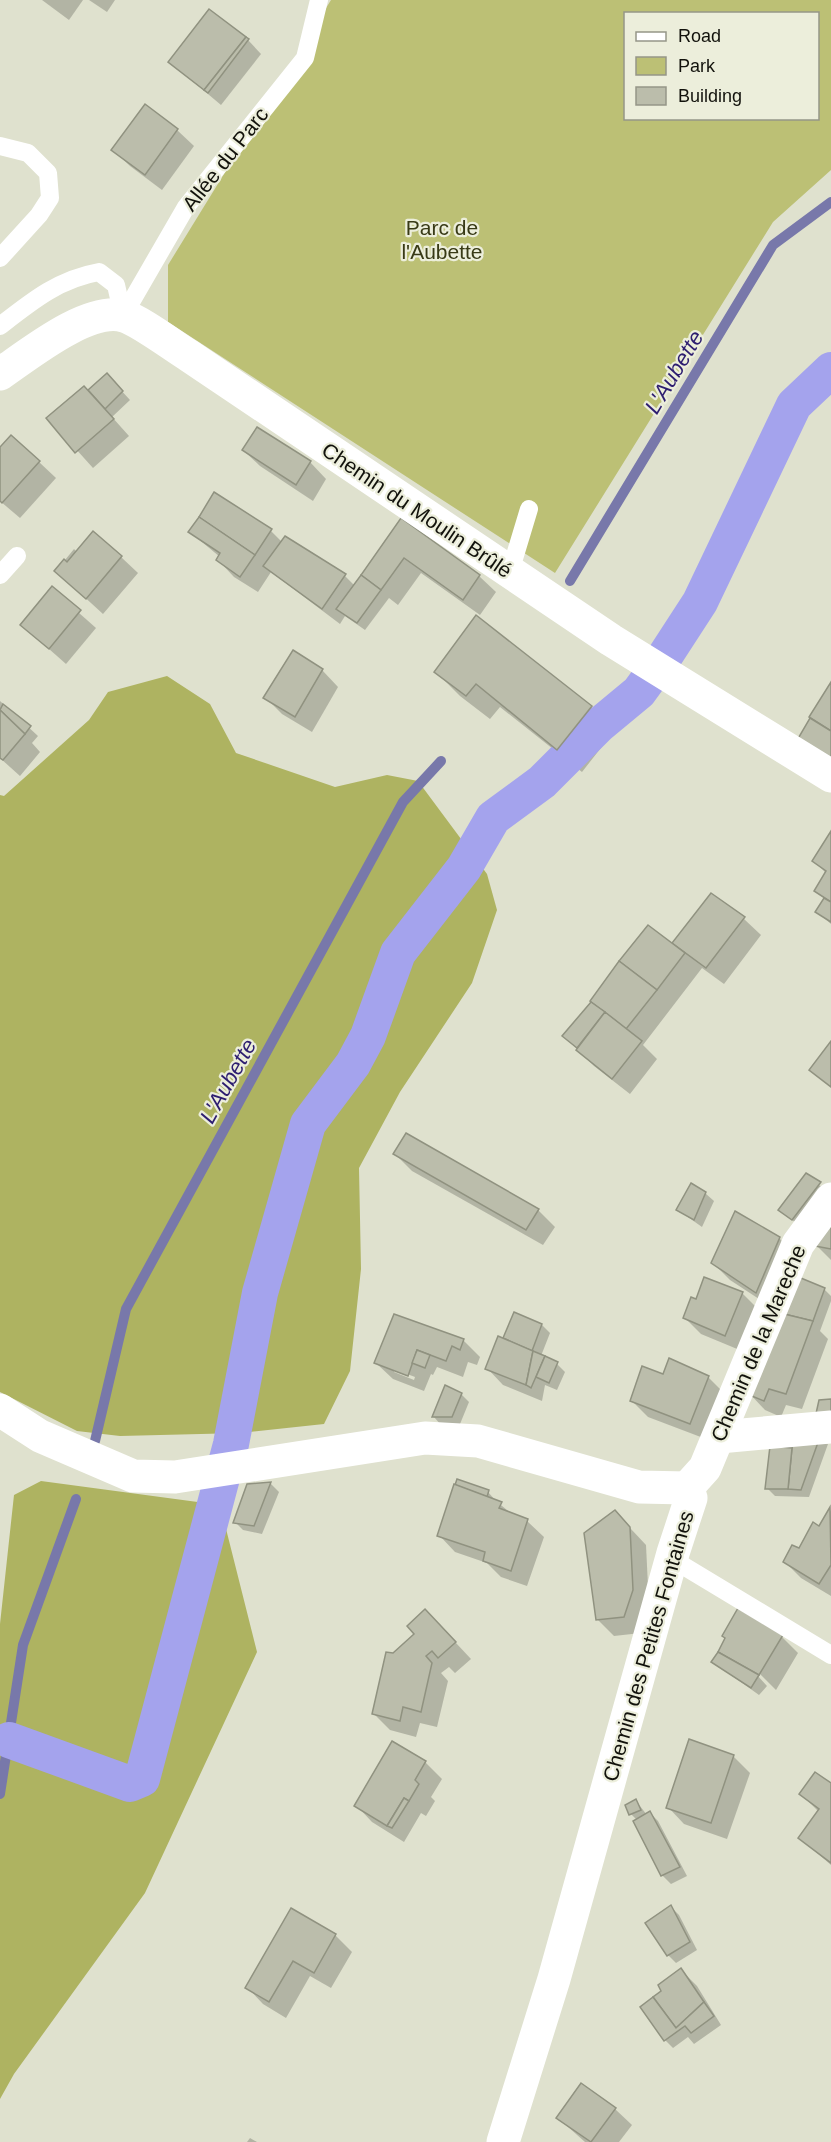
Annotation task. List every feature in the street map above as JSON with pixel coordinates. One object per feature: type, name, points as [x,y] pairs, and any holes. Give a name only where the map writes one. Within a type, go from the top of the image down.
[{"type":"street","points":[[0,374],[63,332],[90,318],[123,316]]},
{"type":"street","name":"Chemin du Moulin Brûlé","points":[[123,316],[188,355],[611,640],[831,776]]},
{"type":"street","name":"Chemin de la Mareche","points":[[687,1488],[705,1468],[798,1244],[831,1199]]},
{"type":"street","name":"Chemin des Petites Fontaines","points":[[0,1410],[40,1436],[133,1476],[174,1477],[425,1438],[478,1441],[639,1487],[687,1488],[691,1498],[554,1979],[503,2142]]},
{"type":"street","points":[[718,1437],[831,1427]]},
{"type":"lane","name":"Allée du Parc","points":[[123,316],[186,207],[305,58],[319,0]]},
{"type":"lane","points":[[0,146],[28,153],[48,173],[50,198],[39,215],[0,258]]},
{"type":"lane","points":[[0,326],[33,301],[75,276],[99,272],[116,285],[123,316]]},
{"type":"lane","points":[[510,572],[529,508]]},
{"type":"lane","points":[[0,575],[17,556]]},
{"type":"lane","points":[[672,1559],[831,1654]]},
{"type":"green space","name":"Parc de l'Aubette","points":[[331,0],[831,0],[831,170],[773,222],[555,573],[168,322],[168,265]]},
{"type":"green space","points":[[167,676],[210,704],[236,753],[335,787],[387,775],[418,781],[487,874],[497,910],[472,983],[400,1092],[359,1168],[361,1269],[350,1371],[324,1424],[241,1433],[120,1436],[77,1431],[0,1392],[0,795],[4,796],[89,720],[108,692]]},
{"type":"green space","points":[[41,1481],[220,1505],[257,1652],[145,1893],[14,2074],[0,2099],[0,1624],[14,1495]]},
{"type":"building","points":[[209,9],[246,37],[204,90],[168,62]]},
{"type":"building","points":[[246,37],[249,39],[208,93],[204,90]]},
{"type":"building","points":[[145,104],[178,129],[145,175],[111,150]]},
{"type":"building","points":[[107,373],[123,391],[105,409],[88,390]]},
{"type":"building","points":[[84,386],[114,419],[75,453],[46,418]]},
{"type":"building","points":[[257,427],[311,461],[296,485],[242,450]]},
{"type":"building","points":[[11,435],[40,461],[2,503],[0,501],[0,447]]},
{"type":"building","points":[[214,492],[272,529],[255,555],[199,517]]},
{"type":"building","points":[[199,517],[255,555],[240,577],[216,560],[220,553],[188,532]]},
{"type":"building","points":[[401,518],[480,575],[463,600],[404,558],[381,590],[361,575]]},
{"type":"building","points":[[93,531],[122,556],[86,599],[54,571],[64,559],[67,562]]},
{"type":"building","points":[[285,536],[346,574],[322,609],[263,566]]},
{"type":"building","points":[[361,575],[381,590],[357,623],[336,609]]},
{"type":"building","points":[[52,586],[81,610],[49,649],[20,625]]},
{"type":"building","points":[[476,615],[592,706],[557,750],[476,684],[466,696],[434,672]]},
{"type":"building","points":[[293,650],[323,669],[295,717],[263,698]]},
{"type":"building","points":[[831,682],[831,731],[809,717]]},
{"type":"building","points":[[3,704],[31,726],[25,734],[0,710]]},
{"type":"building","points":[[0,710],[25,734],[3,760],[0,758]]},
{"type":"building","points":[[810,718],[831,731],[831,763],[796,742]]},
{"type":"building","points":[[831,831],[831,902],[814,891],[826,871],[812,861]]},
{"type":"building","points":[[711,893],[745,917],[706,968],[672,943]]},
{"type":"building","points":[[824,898],[831,902],[831,922],[815,912]]},
{"type":"building","points":[[648,925],[685,953],[657,990],[619,961]]},
{"type":"building","points":[[619,961],[657,990],[626,1029],[590,1001]]},
{"type":"building","points":[[591,1002],[605,1012],[577,1048],[562,1036]]},
{"type":"building","points":[[605,1012],[642,1041],[612,1079],[576,1050]]},
{"type":"building","points":[[831,1041],[831,1087],[809,1070]]},
{"type":"building","points":[[406,1133],[539,1209],[526,1230],[393,1154]]},
{"type":"building","points":[[806,1173],[821,1182],[792,1220],[778,1210]]},
{"type":"building","points":[[691,1183],[706,1192],[694,1220],[676,1210]]},
{"type":"building","points":[[735,1211],[780,1237],[756,1293],[711,1263]]},
{"type":"building","points":[[831,1222],[831,1249],[815,1246]]},
{"type":"building","points":[[796,1276],[825,1288],[813,1321],[780,1313]]},
{"type":"building","points":[[704,1277],[743,1292],[725,1336],[683,1318],[691,1297],[696,1299]]},
{"type":"building","points":[[514,1312],[542,1324],[532,1351],[503,1338]]},
{"type":"building","points":[[780,1313],[813,1321],[786,1394],[769,1389],[764,1401],[747,1394]]},
{"type":"building","points":[[394,1314],[464,1339],[460,1350],[452,1346],[446,1361],[417,1350],[408,1376],[374,1363]]},
{"type":"building","points":[[498,1336],[533,1351],[526,1385],[485,1369]]},
{"type":"building","points":[[417,1350],[430,1355],[425,1368],[412,1363]]},
{"type":"building","points":[[533,1351],[545,1356],[531,1388],[526,1385]]},
{"type":"building","points":[[545,1356],[558,1362],[549,1383],[536,1377]]},
{"type":"building","points":[[669,1358],[709,1376],[690,1424],[630,1401],[642,1366],[663,1374]]},
{"type":"building","points":[[445,1385],[462,1393],[452,1417],[432,1417]]},
{"type":"building","points":[[831,1399],[831,1416],[815,1418],[819,1400]]},
{"type":"building","points":[[821,1434],[801,1490],[788,1489],[793,1438]]},
{"type":"building","points":[[770,1446],[792,1448],[788,1489],[765,1489]]},
{"type":"building","points":[[457,1479],[489,1490],[487,1497],[455,1485]]},
{"type":"building","points":[[271,1482],[254,1526],[233,1523],[247,1484]]},
{"type":"building","points":[[454,1484],[502,1502],[499,1508],[528,1519],[511,1571],[483,1561],[485,1552],[437,1536]]},
{"type":"building","points":[[830,1507],[831,1565],[819,1584],[783,1562],[792,1545],[799,1548],[813,1522],[819,1526]]},
{"type":"building","points":[[615,1510],[630,1527],[633,1590],[624,1617],[596,1620],[584,1533]]},
{"type":"building","points":[[738,1608],[783,1635],[759,1675],[718,1652],[725,1638],[722,1636]]},
{"type":"building","points":[[425,1609],[456,1642],[438,1658],[432,1651],[426,1656],[432,1663],[421,1712],[403,1707],[400,1721],[372,1714],[386,1652],[393,1653],[414,1634],[407,1626]]},
{"type":"building","points":[[718,1652],[759,1675],[751,1688],[711,1662]]},
{"type":"building","points":[[689,1739],[734,1755],[711,1823],[666,1808]]},
{"type":"building","points":[[392,1741],[426,1761],[415,1780],[419,1784],[409,1801],[404,1798],[387,1826],[354,1806]]},
{"type":"building","points":[[815,1772],[831,1783],[831,1863],[798,1838],[819,1809],[799,1794]]},
{"type":"building","points":[[404,1798],[409,1801],[392,1828],[387,1826]]},
{"type":"building","points":[[636,1799],[641,1810],[629,1815],[625,1805]]},
{"type":"building","points":[[650,1811],[680,1867],[661,1876],[633,1821]]},
{"type":"building","points":[[671,1905],[690,1942],[667,1956],[645,1923]]},
{"type":"building","points":[[291,1908],[336,1934],[314,1973],[293,1961],[269,2002],[245,1988]]},
{"type":"building","points":[[681,1968],[704,2002],[676,2028],[653,1997],[661,1991],[658,1985]]},
{"type":"building","points":[[653,1997],[676,2028],[704,2002],[714,2016],[691,2033],[685,2026],[664,2041],[640,2007]]},
{"type":"building","points":[[581,2083],[616,2108],[591,2142],[556,2118]]},
{"type":"waterway","name":"L'Aubette","points":[[570,581],[773,245],[831,202]]},
{"type":"waterway","points":[[9,1740],[130,1784],[142,1779],[231,1444],[260,1293],[308,1124],[353,1064],[368,1036],[398,953],[464,868],[493,818],[542,782],[598,726],[639,692],[663,659],[700,602],[794,405],[831,370]]},
{"type":"waterway","name":"L'Aubette","points":[[95,1441],[126,1309],[403,802],[441,761]]},
{"type":"waterway","name":"L'Aubette","points":[[0,1794],[23,1645],[76,1499]]}]
